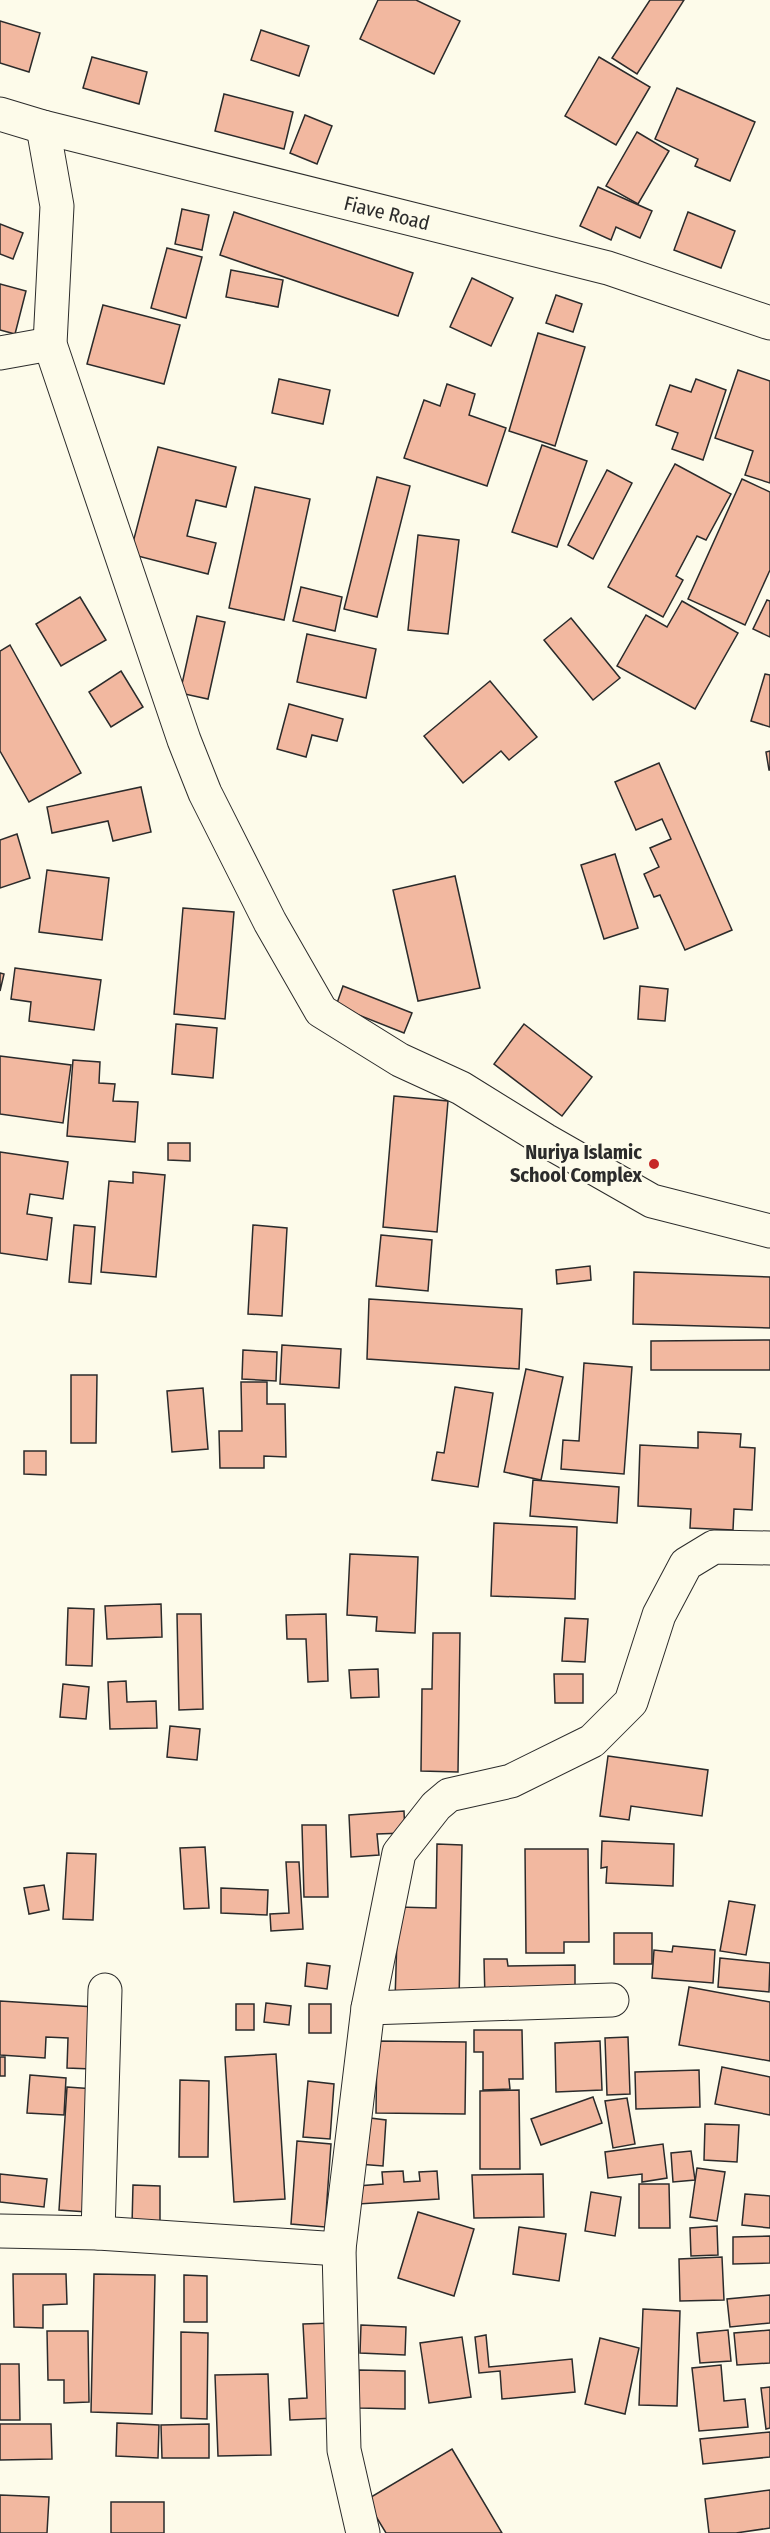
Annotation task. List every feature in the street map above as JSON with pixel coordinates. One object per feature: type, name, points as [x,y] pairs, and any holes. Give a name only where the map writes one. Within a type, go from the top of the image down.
[{"type":"street","name":"Fiave Road","points":[[0,114],[43,127],[608,268],[770,323]]},
{"type":"street","points":[[43,127],[57,206],[50,344],[184,740],[205,794],[270,922],[321,1011],[400,1060],[461,1088],[544,1140],[652,1202],[770,1231]]},
{"type":"street","points":[[0,353],[50,344]]},
{"type":"street","points":[[363,2533],[344,2450],[339,2249],[368,2008],[399,1852],[436,1806],[449,1795],[511,1781],[592,1741],[631,1702],[659,1615],[686,1564],[714,1547],[770,1548]]},
{"type":"street","points":[[98,2233],[105,1990]]},
{"type":"street","points":[[368,2008],[612,2001]]},
{"type":"street","points":[[0,2231],[98,2233],[339,2249]]},
{"type":"building","points":[[378,0],[416,0],[460,21],[434,74],[360,39]]},
{"type":"building","points":[[650,0],[684,0],[637,74],[612,58]]},
{"type":"building","points":[[0,21],[40,33],[29,72],[0,63]]},
{"type":"building","points":[[261,30],[309,46],[299,76],[251,60]]},
{"type":"building","points":[[92,57],[147,72],[139,104],[83,88]]},
{"type":"building","points":[[599,57],[650,87],[616,145],[565,116]]},
{"type":"building","points":[[677,88],[755,122],[730,181],[695,166],[698,159],[655,139]]},
{"type":"building","points":[[224,94],[293,112],[284,149],[215,131]]},
{"type":"building","points":[[305,115],[332,126],[317,164],[290,153]]},
{"type":"building","points":[[637,132],[669,151],[638,204],[606,186]]},
{"type":"building","points":[[598,187],[652,211],[640,238],[616,227],[611,240],[580,226]]},
{"type":"building","points":[[182,209],[209,215],[202,250],[175,244]]},
{"type":"building","points":[[234,212],[413,273],[398,316],[220,255]]},
{"type":"building","points":[[688,212],[735,231],[721,268],[674,250]]},
{"type":"building","points":[[0,224],[23,233],[13,259],[0,254]]},
{"type":"building","points":[[167,248],[202,257],[186,318],[151,308]]},
{"type":"building","points":[[231,270],[283,280],[278,307],[226,297]]},
{"type":"building","points":[[472,278],[513,298],[491,346],[450,327]]},
{"type":"building","points":[[0,284],[26,291],[15,334],[0,330]]},
{"type":"building","points":[[556,295],[582,304],[573,332],[546,323]]},
{"type":"building","points":[[103,305],[180,325],[164,384],[87,364]]},
{"type":"building","points":[[538,333],[585,347],[555,446],[509,431]]},
{"type":"building","points":[[738,370],[770,381],[770,483],[745,475],[753,451],[715,438]]},
{"type":"building","points":[[279,379],[330,390],[323,424],[272,413]]},
{"type":"building","points":[[696,379],[726,390],[703,460],[672,449],[678,433],[656,425],[670,385],[691,392]]},
{"type":"building","points":[[447,384],[475,394],[469,415],[506,428],[487,486],[404,458],[424,400],[440,406]]},
{"type":"building","points":[[542,445],[587,461],[557,547],[512,532]]},
{"type":"building","points":[[158,447],[236,467],[226,507],[196,500],[187,536],[216,543],[208,574],[130,554]]},
{"type":"building","points":[[675,464],[731,494],[706,540],[697,536],[676,576],[683,580],[663,617],[608,587]]},
{"type":"building","points":[[607,470],[632,483],[593,559],[568,545]]},
{"type":"building","points":[[377,477],[410,486],[377,617],[344,609]]},
{"type":"building","points":[[742,479],[770,492],[770,570],[745,625],[688,599]]},
{"type":"building","points":[[255,487],[310,499],[284,620],[229,608]]},
{"type":"building","points":[[418,535],[459,540],[448,634],[408,630]]},
{"type":"building","points":[[301,587],[342,597],[335,631],[293,621]]},
{"type":"building","points":[[80,597],[106,640],[61,666],[36,624]]},
{"type":"building","points":[[767,600],[770,601],[770,637],[753,629]]},
{"type":"building","points":[[682,601],[738,633],[695,709],[617,666],[646,615],[667,627]]},
{"type":"building","points":[[197,616],[225,622],[208,699],[180,693]]},
{"type":"building","points":[[571,618],[620,678],[593,700],[544,640]]},
{"type":"building","points":[[307,634],[376,649],[366,698],[297,682]]},
{"type":"building","points":[[10,645],[81,773],[29,802],[0,751],[0,651]]},
{"type":"building","points":[[121,671],[143,707],[111,727],[89,692]]},
{"type":"building","points":[[765,674],[770,675],[770,727],[751,721]]},
{"type":"building","points":[[490,681],[537,737],[509,760],[501,751],[463,783],[424,736]]},
{"type":"building","points":[[289,704],[343,719],[337,741],[312,735],[306,757],[277,749]]},
{"type":"building","points":[[770,751],[770,770],[769,770],[766,752]]},
{"type":"building","points":[[659,763],[732,930],[685,950],[660,895],[654,897],[644,874],[659,867],[650,848],[671,839],[662,819],[636,830],[615,782]]},
{"type":"building","points":[[141,787],[151,832],[113,841],[108,821],[52,833],[47,807]]},
{"type":"building","points":[[17,834],[30,878],[0,888],[0,840]]},
{"type":"building","points":[[615,854],[638,928],[604,939],[581,865]]},
{"type":"building","points":[[47,870],[109,878],[102,940],[39,932]]},
{"type":"building","points":[[455,876],[480,988],[418,1001],[393,890]]},
{"type":"building","points":[[183,908],[234,912],[225,1019],[174,1014]]},
{"type":"building","points":[[15,968],[101,980],[94,1030],[29,1021],[31,1002],[11,999]]},
{"type":"building","points":[[0,973],[4,974],[0,991]]},
{"type":"building","points":[[343,986],[412,1013],[404,1033],[336,1006]]},
{"type":"building","points":[[640,986],[668,989],[665,1021],[638,1019]]},
{"type":"building","points":[[176,1024],[217,1028],[213,1078],[172,1074]]},
{"type":"building","points":[[524,1024],[592,1077],[562,1116],[494,1064]]},
{"type":"building","points":[[0,1056],[71,1065],[63,1123],[0,1114]]},
{"type":"building","points":[[73,1060],[100,1062],[99,1083],[115,1084],[113,1101],[138,1102],[135,1142],[67,1136]]},
{"type":"building","points":[[394,1096],[448,1101],[437,1232],[383,1227]]},
{"type":"building","points":[[168,1143],[190,1143],[190,1161],[168,1160]]},
{"type":"building","points":[[0,1152],[68,1162],[63,1199],[30,1194],[27,1214],[52,1218],[47,1260],[0,1253]]},
{"type":"building","points":[[133,1172],[165,1175],[156,1277],[101,1272],[109,1181],[133,1183]]},
{"type":"building","points":[[74,1225],[95,1227],[91,1284],[69,1282]]},
{"type":"building","points":[[253,1225],[287,1228],[282,1316],[248,1314]]},
{"type":"building","points":[[381,1235],[432,1240],[428,1291],[376,1286]]},
{"type":"building","points":[[590,1266],[591,1280],[557,1284],[556,1270]]},
{"type":"building","points":[[634,1272],[770,1277],[770,1328],[633,1324]]},
{"type":"building","points":[[369,1299],[522,1309],[519,1369],[367,1359]]},
{"type":"building","points":[[770,1340],[770,1370],[651,1370],[651,1341]]},
{"type":"building","points":[[282,1345],[341,1349],[339,1388],[280,1384]]},
{"type":"building","points":[[243,1350],[277,1352],[276,1381],[242,1379]]},
{"type":"building","points":[[584,1363],[632,1367],[624,1474],[561,1469],[563,1440],[579,1441]]},
{"type":"building","points":[[526,1369],[563,1377],[541,1480],[504,1472]]},
{"type":"building","points":[[71,1375],[97,1375],[96,1443],[71,1443]]},
{"type":"building","points":[[241,1382],[267,1382],[267,1404],[285,1404],[286,1457],[264,1456],[264,1468],[220,1468],[219,1431],[242,1431]]},
{"type":"building","points":[[455,1387],[493,1393],[478,1487],[432,1480],[437,1452],[444,1453]]},
{"type":"building","points":[[203,1388],[208,1449],[172,1452],[167,1391]]},
{"type":"building","points":[[698,1432],[741,1434],[740,1447],[755,1448],[752,1510],[734,1509],[733,1530],[690,1528],[691,1509],[638,1506],[640,1445],[698,1448]]},
{"type":"building","points":[[24,1451],[46,1451],[46,1475],[24,1474]]},
{"type":"building","points":[[533,1480],[619,1487],[617,1523],[530,1516]]},
{"type":"building","points":[[494,1523],[577,1527],[575,1599],[491,1596]]},
{"type":"building","points":[[350,1554],[418,1557],[415,1633],[376,1631],[377,1617],[347,1615]]},
{"type":"building","points":[[161,1604],[162,1637],[107,1639],[105,1606]]},
{"type":"building","points":[[68,1608],[94,1609],[92,1666],[66,1665]]},
{"type":"building","points":[[177,1614],[201,1614],[203,1709],[179,1710]]},
{"type":"building","points":[[326,1614],[328,1681],[308,1682],[306,1639],[287,1639],[286,1615]]},
{"type":"building","points":[[565,1618],[588,1619],[585,1662],[562,1661]]},
{"type":"building","points":[[433,1633],[460,1633],[458,1772],[421,1771],[422,1689],[432,1689]]},
{"type":"building","points":[[378,1669],[379,1697],[351,1698],[349,1670]]},
{"type":"building","points":[[554,1674],[583,1674],[583,1703],[555,1703]]},
{"type":"building","points":[[126,1681],[127,1702],[156,1701],[157,1728],[110,1729],[108,1682]]},
{"type":"building","points":[[63,1684],[89,1687],[86,1719],[60,1717]]},
{"type":"building","points":[[170,1726],[200,1729],[197,1760],[167,1757]]},
{"type":"building","points":[[608,1756],[708,1770],[702,1816],[631,1806],[629,1820],[600,1816]]},
{"type":"building","points":[[404,1811],[405,1833],[377,1834],[379,1855],[351,1857],[349,1815]]},
{"type":"building","points":[[302,1825],[326,1825],[328,1897],[304,1897]]},
{"type":"building","points":[[602,1841],[674,1844],[673,1886],[606,1883],[607,1867],[601,1868]]},
{"type":"building","points":[[437,1844],[462,1845],[459,2002],[395,2000],[398,1907],[436,1908]]},
{"type":"building","points":[[205,1847],[209,1908],[184,1909],[180,1848]]},
{"type":"building","points":[[525,1849],[588,1849],[589,1942],[564,1942],[564,1953],[526,1953]]},
{"type":"building","points":[[67,1853],[96,1854],[93,1920],[63,1919]]},
{"type":"building","points":[[286,1862],[299,1862],[303,1929],[271,1931],[270,1914],[289,1913]]},
{"type":"building","points":[[44,1885],[49,1910],[29,1914],[24,1888]]},
{"type":"building","points":[[221,1888],[268,1890],[267,1915],[221,1913]]},
{"type":"building","points":[[729,1901],[755,1905],[746,1955],[720,1951]]},
{"type":"building","points":[[614,1933],[652,1933],[652,1964],[614,1964]]},
{"type":"building","points":[[673,1946],[715,1950],[713,1983],[652,1978],[654,1950],[672,1952]]},
{"type":"building","points":[[720,1958],[770,1963],[769,1992],[718,1987]]},
{"type":"building","points":[[484,1959],[507,1959],[508,1966],[575,1965],[575,1998],[485,1999]]},
{"type":"building","points":[[307,1963],[330,1966],[327,1989],[305,1986]]},
{"type":"building","points":[[689,1987],[770,2002],[770,2061],[679,2045]]},
{"type":"building","points":[[0,2001],[95,2007],[92,2069],[67,2068],[68,2038],[46,2037],[45,2058],[0,2055]]},
{"type":"building","points":[[266,2003],[291,2006],[289,2025],[264,2022]]},
{"type":"building","points":[[236,2004],[254,2004],[254,2030],[236,2030]]},
{"type":"building","points":[[309,2004],[331,2004],[331,2033],[309,2033]]},
{"type":"building","points":[[474,2030],[522,2030],[523,2079],[509,2079],[510,2089],[483,2090],[483,2052],[474,2052]]},
{"type":"building","points":[[628,2037],[630,2094],[607,2095],[605,2038]]},
{"type":"building","points":[[377,2041],[466,2042],[465,2114],[376,2113]]},
{"type":"building","points":[[600,2041],[602,2090],[556,2092],[555,2043]]},
{"type":"building","points":[[276,2054],[285,2199],[234,2202],[225,2057]]},
{"type":"building","points":[[0,2057],[5,2057],[5,2076],[0,2076]]},
{"type":"building","points":[[722,2067],[770,2077],[770,2115],[715,2104]]},
{"type":"building","points":[[699,2070],[700,2107],[636,2109],[635,2072]]},
{"type":"building","points":[[30,2075],[66,2078],[64,2115],[27,2113]]},
{"type":"building","points":[[180,2080],[209,2081],[208,2157],[179,2157]]},
{"type":"building","points":[[308,2081],[334,2084],[330,2139],[303,2137]]},
{"type":"building","points":[[67,2087],[95,2089],[87,2212],[59,2210]]},
{"type":"building","points":[[519,2090],[520,2169],[480,2169],[480,2091]]},
{"type":"building","points":[[593,2097],[602,2123],[541,2145],[531,2119]]},
{"type":"building","points":[[627,2098],[635,2144],[613,2148],[605,2101]]},
{"type":"building","points":[[362,2117],[386,2120],[383,2166],[358,2164]]},
{"type":"building","points":[[705,2124],[739,2125],[737,2162],[704,2160]]},
{"type":"building","points":[[297,2141],[331,2144],[325,2227],[291,2224]]},
{"type":"building","points":[[663,2144],[667,2178],[642,2182],[642,2174],[608,2178],[605,2152]]},
{"type":"building","points":[[691,2151],[695,2180],[673,2182],[671,2153]]},
{"type":"building","points":[[697,2168],[725,2172],[717,2221],[690,2217]]},
{"type":"building","points":[[403,2171],[404,2182],[420,2181],[419,2172],[437,2171],[439,2199],[358,2204],[357,2186],[383,2184],[382,2172]]},
{"type":"building","points":[[0,2174],[47,2179],[44,2207],[0,2202]]},
{"type":"building","points":[[543,2174],[544,2217],[474,2218],[472,2175]]},
{"type":"building","points":[[639,2184],[669,2184],[670,2228],[639,2228]]},
{"type":"building","points":[[133,2185],[160,2186],[160,2225],[132,2225]]},
{"type":"building","points":[[591,2192],[621,2197],[615,2236],[585,2231]]},
{"type":"building","points":[[745,2194],[770,2196],[770,2228],[742,2225]]},
{"type":"building","points":[[418,2212],[474,2229],[454,2296],[398,2278]]},
{"type":"building","points":[[717,2226],[718,2255],[691,2256],[690,2228]]},
{"type":"building","points":[[519,2227],[566,2234],[559,2281],[513,2274]]},
{"type":"building","points":[[770,2236],[770,2263],[733,2264],[733,2237]]},
{"type":"building","points":[[722,2257],[724,2300],[680,2301],[679,2259]]},
{"type":"building","points":[[13,2274],[66,2274],[67,2304],[43,2305],[43,2328],[14,2327]]},
{"type":"building","points":[[94,2274],[155,2275],[152,2414],[91,2412]]},
{"type":"building","points":[[184,2275],[207,2276],[207,2322],[184,2322]]},
{"type":"building","points":[[770,2295],[770,2323],[730,2327],[727,2299]]},
{"type":"building","points":[[643,2309],[680,2311],[677,2406],[639,2405]]},
{"type":"building","points":[[332,2323],[337,2418],[290,2420],[289,2399],[307,2398],[303,2324]]},
{"type":"building","points":[[361,2325],[406,2327],[405,2355],[360,2353]]},
{"type":"building","points":[[728,2330],[731,2361],[700,2363],[697,2333]]},
{"type":"building","points":[[770,2330],[770,2363],[737,2365],[734,2333]]},
{"type":"building","points":[[47,2331],[88,2331],[89,2402],[64,2403],[64,2380],[48,2380]]},
{"type":"building","points":[[181,2332],[208,2333],[207,2419],[181,2418]]},
{"type":"building","points":[[486,2335],[489,2367],[572,2359],[575,2392],[502,2399],[500,2371],[479,2373],[475,2337]]},
{"type":"building","points":[[462,2337],[471,2397],[429,2403],[420,2343]]},
{"type":"building","points":[[600,2338],[639,2348],[625,2414],[585,2404]]},
{"type":"building","points":[[0,2364],[19,2364],[20,2420],[0,2420]]},
{"type":"building","points":[[721,2365],[724,2401],[745,2399],[748,2427],[699,2431],[692,2368]]},
{"type":"building","points":[[359,2370],[405,2371],[405,2409],[359,2408]]},
{"type":"building","points":[[268,2374],[271,2455],[218,2456],[215,2375]]},
{"type":"building","points":[[770,2387],[770,2428],[766,2429],[761,2388]]},
{"type":"building","points":[[117,2423],[159,2425],[158,2458],[116,2456]]},
{"type":"building","points":[[0,2424],[51,2424],[52,2459],[0,2460]]},
{"type":"building","points":[[209,2424],[209,2458],[162,2458],[161,2425]]},
{"type":"building","points":[[770,2432],[770,2457],[703,2464],[700,2439]]},
{"type":"building","points":[[452,2449],[502,2533],[386,2533],[366,2500]]},
{"type":"building","points":[[770,2490],[770,2528],[736,2533],[709,2533],[705,2499]]},
{"type":"building","points":[[0,2495],[49,2497],[47,2533],[0,2533]]},
{"type":"building","points":[[111,2502],[164,2502],[164,2533],[111,2533]]},
{"type":"place","name":"Nuriya Islamic School Complex","points":[[654,1164]]}]
